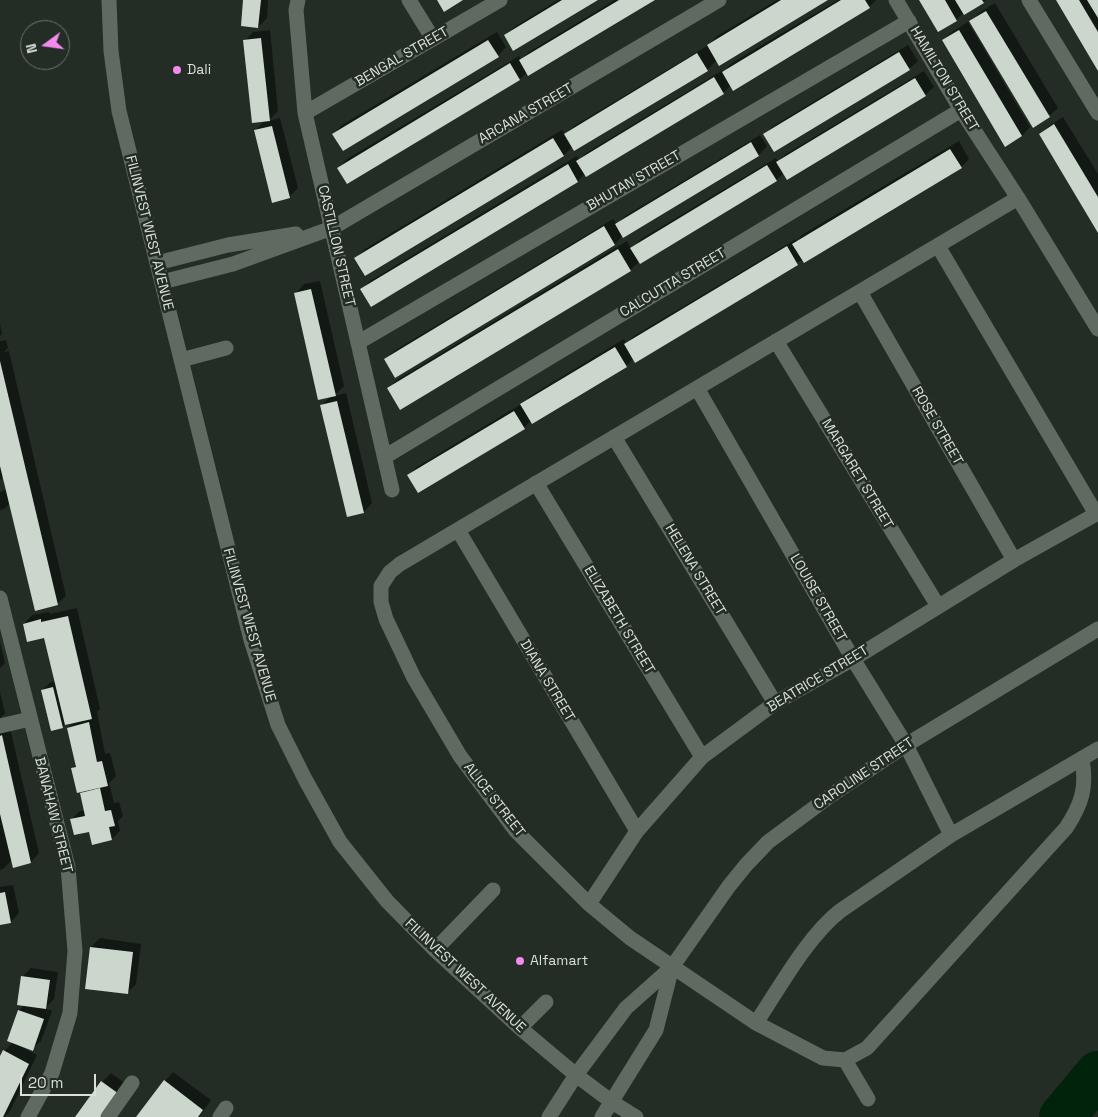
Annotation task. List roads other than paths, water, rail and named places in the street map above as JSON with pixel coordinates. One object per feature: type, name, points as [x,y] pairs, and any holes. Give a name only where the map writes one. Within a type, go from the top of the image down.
[{"type":"street","name":"FILINVEST WEST AVENUE","points":[[109,0],[111,51],[119,111],[250,640],[278,725],[340,842],[387,901],[435,950],[520,1028],[576,1075],[636,1117]]},
{"type":"street","name":"CASTILLON STREET","points":[[298,0],[296,10],[305,113],[386,456],[392,490]]},
{"type":"street","points":[[410,0],[433,39]]},
{"type":"street","name":"BENGAL STREET","points":[[305,113],[500,0]]},
{"type":"street","name":"ARCANA STREET","points":[[332,228],[719,0]]},
{"type":"street","name":"HAMILTON STREET","points":[[896,0],[961,110],[1018,198],[1098,329]]},
{"type":"street","points":[[1029,0],[1098,113]]},
{"type":"street","name":"BHUTAN STREET","points":[[359,342],[909,21]]},
{"type":"street","name":"CALCUTTA STREET","points":[[386,456],[961,110]]},
{"type":"street","points":[[458,530],[1018,198]]},
{"type":"street","points":[[157,263],[228,245],[332,228]]},
{"type":"street","points":[[162,282],[233,264],[332,228]]},
{"type":"street","points":[[938,246],[1097,514]]},
{"type":"street","name":"ROSE STREET","points":[[860,292],[1014,560]]},
{"type":"street","name":"MARGARET STREET","points":[[776,341],[938,606]]},
{"type":"street","points":[[181,360],[226,348]]},
{"type":"street","name":"LOUISE STREET","points":[[697,388],[853,659],[906,745],[951,835]]},
{"type":"street","name":"HELENA STREET","points":[[614,437],[775,702]]},
{"type":"street","name":"ELIZABETH STREET","points":[[536,483],[702,757]]},
{"type":"street","name":"BEATRICE STREET","points":[[589,904],[637,831],[702,757],[775,702],[853,659],[1014,560],[1097,514]]},
{"type":"street","name":"ALICE STREET","points":[[458,530],[400,564],[390,572],[382,586],[381,602],[390,628],[414,678],[460,756],[516,831],[589,904],[630,938],[756,1023],[823,1058],[845,1060]]},
{"type":"street","name":"DIANA STREET","points":[[458,530],[637,831]]},
{"type":"street","name":"BANAHAW STREET","points":[[0,598],[68,866],[75,951],[70,1013],[52,1073],[28,1117]]},
{"type":"street","name":"CAROLINE STREET","points":[[672,967],[729,886],[768,842],[830,796],[906,745],[1098,629]]},
{"type":"street","points":[[0,726],[30,719]]},
{"type":"street","points":[[756,1023],[814,936],[826,922],[951,835],[1098,749]]},
{"type":"street","points":[[868,1099],[845,1060],[867,1048],[1066,828],[1077,812],[1082,796],[1085,777],[1082,759]]},
{"type":"street","points":[[435,950],[493,890]]},
{"type":"street","points":[[549,1117],[576,1075],[626,1008],[672,967]]},
{"type":"street","points":[[602,1117],[658,1026],[672,967]]},
{"type":"street","points":[[520,1028],[546,1002]]},
{"type":"street","points":[[108,1117],[132,1083]]},
{"type":"waterway","points":[[1062,1117],[1098,1074]]},
{"type":"place","name":"Dali","points":[[177,70]]},
{"type":"place","name":"Alfamart","points":[[520,961]]}]
